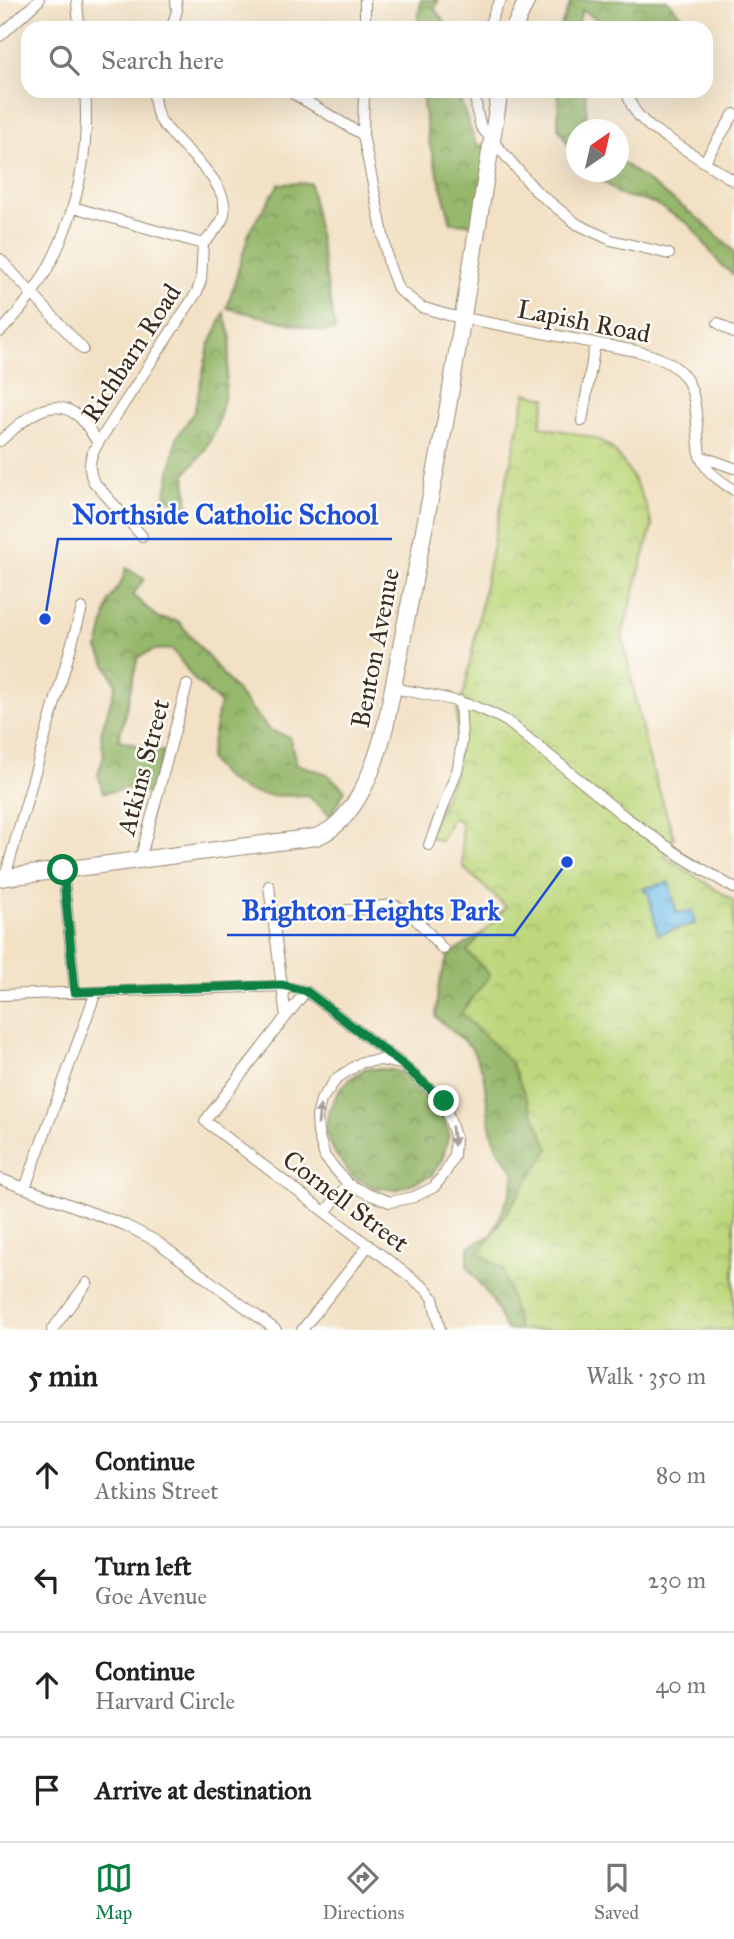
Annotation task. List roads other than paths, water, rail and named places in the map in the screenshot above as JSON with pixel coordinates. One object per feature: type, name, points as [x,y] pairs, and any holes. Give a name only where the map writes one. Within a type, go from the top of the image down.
[{"type":"main road","points":[[517,21],[527,0]]},
{"type":"main road","name":"Benton Avenue","points":[[3,877],[316,837],[332,830],[347,813],[378,757],[393,688],[432,492],[499,98]]},
{"type":"street","points":[[0,36],[39,0]]},
{"type":"street","points":[[77,0],[78,21]]},
{"type":"street","points":[[176,0],[177,21]]},
{"type":"street","points":[[365,0],[365,21]]},
{"type":"street","points":[[491,21],[501,0]]},
{"type":"street","points":[[0,332],[33,294],[52,259],[73,208],[85,146],[85,98]]},
{"type":"street","points":[[73,208],[203,244],[215,232],[224,216],[223,200],[209,174],[159,117],[155,98]]},
{"type":"street","points":[[301,98],[363,135]]},
{"type":"street","name":"Lapish Road","points":[[364,98],[363,135],[388,265],[398,289],[421,307],[463,318],[660,357],[684,372],[692,389],[700,456]]},
{"type":"street","points":[[476,98],[481,127],[536,191],[577,224],[611,240],[669,254]]},
{"type":"street","points":[[629,98],[638,116],[650,127],[734,181]]},
{"type":"street","points":[[704,162],[734,114]]},
{"type":"street","name":"Richbarn Road","points":[[142,536],[93,481],[89,470],[90,458],[197,292],[201,280],[203,244]]},
{"type":"street","points":[[0,258],[83,349]]},
{"type":"street","points":[[718,323],[734,333]]},
{"type":"street","points":[[582,421],[595,344]]},
{"type":"street","name":"Richbarn Road","points":[[0,441],[36,412],[61,407],[78,416],[98,443]]},
{"type":"street","points":[[700,456],[734,468]]},
{"type":"street","points":[[700,456],[710,473],[734,490]]},
{"type":"street","points":[[3,877],[82,608]]},
{"type":"street","name":"Atkins Street","points":[[140,860],[187,685]]},
{"type":"street","points":[[393,688],[460,701],[488,710],[508,722],[624,816],[679,855],[734,888]]},
{"type":"street","points":[[429,845],[458,768],[462,740],[460,701]]},
{"type":"street","points":[[63,870],[75,992]]},
{"type":"street","points":[[269,886],[286,1017]]},
{"type":"street","points":[[273,919],[400,906],[443,949]]},
{"type":"street","points":[[0,995],[282,985],[306,991],[402,1064],[444,1101],[455,1136],[454,1156],[445,1173],[434,1187],[414,1197],[390,1202],[348,1184],[325,1157],[317,1117],[321,1101],[337,1078],[362,1062],[382,1060],[402,1064]]},
{"type":"street","points":[[286,1017],[306,991]]},
{"type":"street","points":[[25,1188],[96,992]]},
{"type":"street","name":"Cornell Street","points":[[286,1017],[205,1121],[430,1294],[440,1330]]},
{"type":"street","points":[[0,1179],[125,1225],[156,1241],[276,1330]]},
{"type":"street","points":[[325,1212],[348,1184]]},
{"type":"street","points":[[302,1330],[369,1245]]},
{"type":"street","points":[[52,1330],[87,1283]]},
{"type":"water","points":[[669,882],[677,913],[692,910],[695,924],[658,934],[648,892],[645,892],[644,888]]},
{"type":"place","name":"Northside Catholic School","points":[[45,619]]},
{"type":"place","name":"Brighton Heights Park","points":[[567,862]]}]
